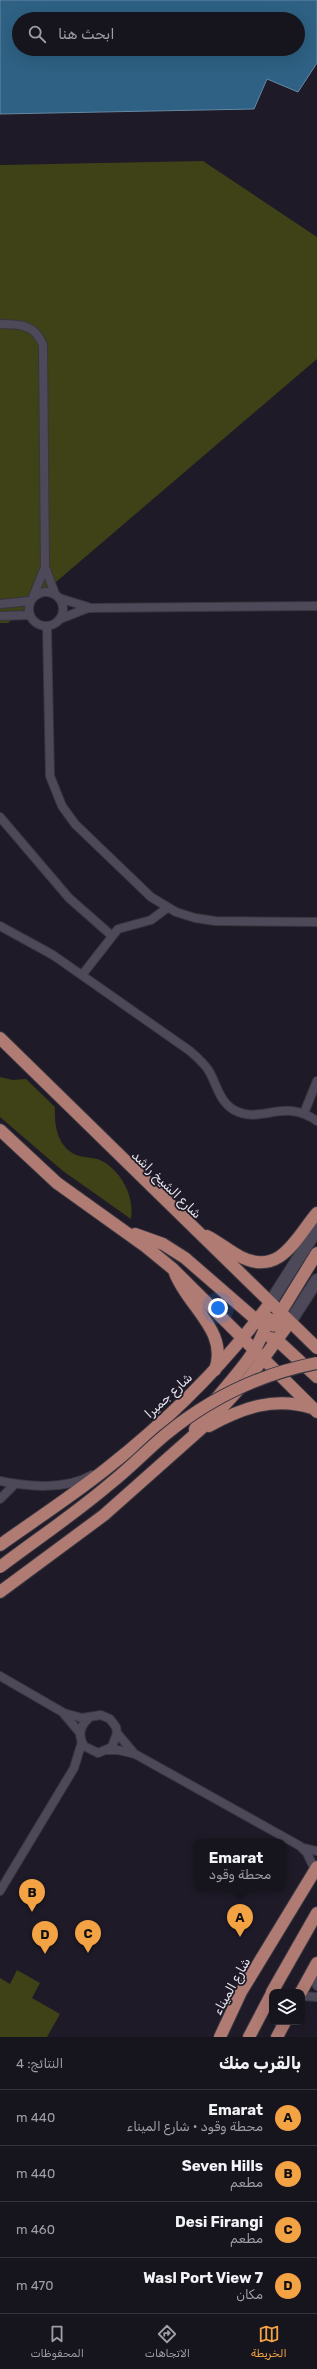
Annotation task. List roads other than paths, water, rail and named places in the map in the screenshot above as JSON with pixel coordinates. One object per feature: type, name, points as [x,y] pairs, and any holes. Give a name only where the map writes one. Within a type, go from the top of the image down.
[{"type":"main road","name":"شارع الشيخ راشد","points":[[0,1038],[195,1231],[317,1348]]},
{"type":"main road","points":[[0,1130],[57,1183],[126,1232],[173,1269],[315,1410]]},
{"type":"main road","points":[[195,1231],[216,1240],[245,1259],[263,1262],[276,1258],[288,1251],[317,1213]]},
{"type":"main road","points":[[126,1232],[151,1239],[174,1250],[317,1377]]},
{"type":"main road","points":[[190,1439],[209,1408],[255,1350],[317,1252]]},
{"type":"main road","points":[[173,1269],[183,1291],[214,1333],[218,1354],[215,1370]]},
{"type":"main road","name":"شارع جميرا","points":[[0,1592],[104,1515],[190,1439],[230,1400],[264,1358],[270,1303]]},
{"type":"main road","points":[[267,1331],[290,1322]]},
{"type":"main road","name":"شارع جميرا","points":[[0,1545],[107,1469],[167,1416],[215,1370],[244,1339],[267,1331]]},
{"type":"main road","points":[[0,1567],[90,1500],[166,1434],[211,1402],[237,1388],[279,1372],[317,1363]]},
{"type":"main road","points":[[190,1439],[218,1421],[254,1406],[279,1402],[315,1410]]},
{"type":"main road","name":"شارع الميناء","points":[[220,2037],[241,1992],[316,1868]]},
{"type":"main road","points":[[274,1989],[317,1913]]},
{"type":"main road","points":[[303,1989],[317,1963]]},
{"type":"main road","points":[[248,2037],[269,1998]]},
{"type":"main road","points":[[224,2037],[226,2023]]},
{"type":"main road","points":[[277,2037],[283,2025]]},
{"type":"street","points":[[0,324],[19,324],[30,328],[38,335],[43,345],[45,567],[57,596],[63,606],[60,619]]},
{"type":"street","points":[[29,615],[32,599],[45,567]]},
{"type":"street","points":[[0,604],[32,599],[41,592],[57,596],[88,608]]},
{"type":"street","points":[[0,616],[29,615],[38,625],[47,626],[88,608],[315,604]]},
{"type":"street","points":[[47,626],[49,765],[57,796],[75,824],[150,897],[167,908],[186,916],[205,920],[317,922]]},
{"type":"street","points":[[0,817],[69,898],[111,935]]},
{"type":"street","points":[[82,975],[111,935],[122,927],[151,920],[167,908]]},
{"type":"street","points":[[0,926],[39,946],[194,1054],[209,1071],[223,1100],[233,1109],[252,1115],[289,1110],[304,1113],[317,1121]]},
{"type":"street","points":[[304,1113],[317,1081]]},
{"type":"street","name":"شارع جميرا","points":[[270,1303],[317,1229]]},
{"type":"street","points":[[290,1322],[317,1280]]},
{"type":"street","points":[[0,1481],[15,1484],[60,1484],[86,1479],[107,1469]]},
{"type":"street","points":[[0,1499],[15,1484]]},
{"type":"street","points":[[0,1676],[59,1710],[88,1719]]},
{"type":"street","points":[[0,1891],[74,1768],[82,1742],[80,1733],[73,1723],[59,1710]]},
{"type":"street","points":[[80,1733],[84,1722],[88,1719],[96,1715],[106,1716],[114,1723],[117,1733],[135,1754]]},
{"type":"street","points":[[107,1750],[115,1744],[117,1733]]},
{"type":"street","points":[[82,1742],[93,1752]]},
{"type":"street","points":[[74,1768],[93,1752],[118,1750],[135,1754],[303,1848],[317,1851]]},
{"type":"street","points":[[303,1848],[316,1868]]},
{"type":"street","points":[[311,1974],[317,1986]]},
{"type":"street","points":[[305,1996],[317,1997]]},
{"type":"water","points":[[0,0],[317,0],[317,63],[298,92],[267,79],[254,109],[0,114]]},
{"type":"place","name":"Seven Hills","points":[[32,1912]]},
{"type":"place","name":"Emarat","points":[[240,1937]]},
{"type":"place","name":"Desi Firangi","points":[[88,1953]]},
{"type":"place","name":"Wasl Port View 7","points":[[45,1954]]}]
